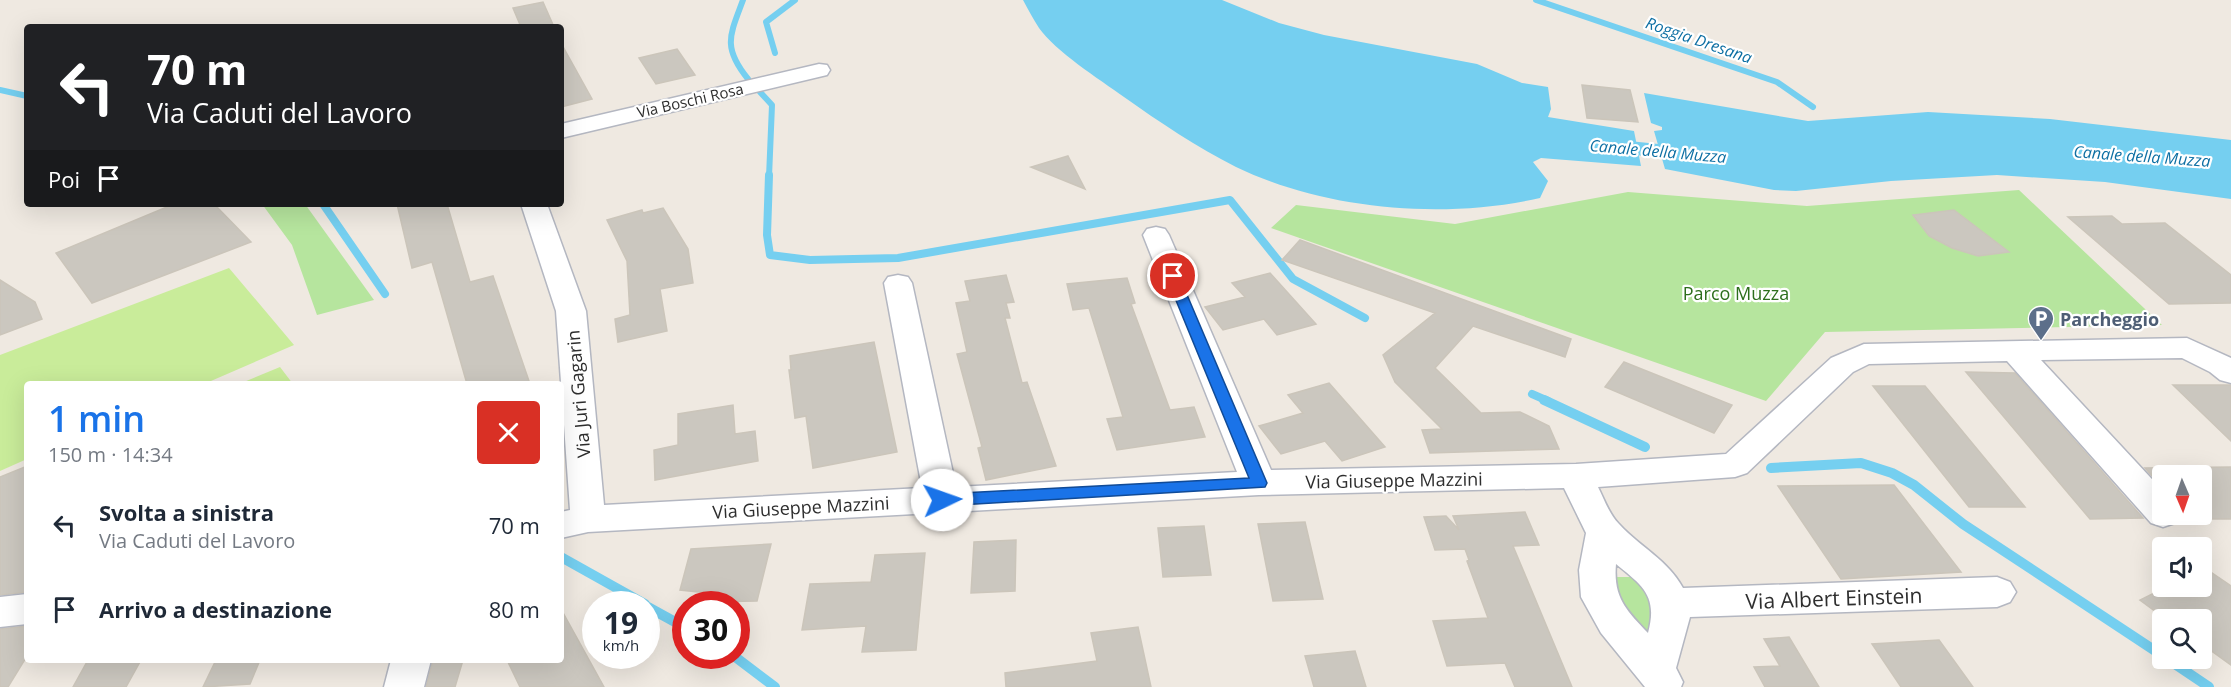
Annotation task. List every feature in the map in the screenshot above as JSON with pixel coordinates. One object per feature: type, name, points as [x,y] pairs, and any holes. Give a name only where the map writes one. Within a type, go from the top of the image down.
[{"type":"street","name":"Via Boschi Rosa","points":[[564,130],[819,70]]},
{"type":"street","name":"Via Juri Gagarin","points":[[535,207],[571,311],[575,522]]},
{"type":"street","points":[[1156,235],[1259,483]]},
{"type":"street","points":[[898,284],[942,500]]},
{"type":"street","name":"Via Giuseppe Mazzini","points":[[575,522],[1259,483],[1576,476],[1735,465],[1842,364],[1864,354],[2187,348],[2221,365],[2231,373]]},
{"type":"street","points":[[2015,351],[2152,502]]},
{"type":"street","points":[[1576,476],[1601,550],[1597,585],[1604,608],[1661,678]]},
{"type":"street","points":[[1601,550],[1620,562],[1645,567],[1663,587],[1671,603],[1661,678]]},
{"type":"street","name":"Via Albert Einstein","points":[[1671,603],[1997,592]]},
{"type":"street","points":[[0,612],[24,609]]},
{"type":"street","points":[[404,687],[410,663]]},
{"type":"green space","name":"Parco Muzza","points":[[2019,190],[2162,325],[1825,332],[1766,401],[1271,228],[1296,205],[1455,224],[1628,192],[1807,206]]},
{"type":"green space","points":[[264,207],[307,207],[374,300],[317,315],[292,245]]},
{"type":"green space","points":[[229,268],[294,345],[211,381],[24,381],[24,460],[0,471],[0,355]]},
{"type":"green space","points":[[280,367],[291,381],[246,381]]},
{"type":"green space","points":[[1613,577],[1634,577],[1655,592],[1655,619],[1647,635],[1614,607]]},
{"type":"water","points":[[1023,0],[1222,0],[1279,23],[1324,35],[1477,64],[1522,83],[1548,87],[1551,109],[1548,117],[1634,131],[1641,166],[1541,158],[1533,162],[1548,181],[1540,198],[1503,205],[1425,209],[1385,207],[1346,202],[1307,193],[1271,182],[1236,167],[1151,116],[1066,55],[1046,37]]},
{"type":"water","points":[[1644,93],[1808,121],[1928,112],[2050,119],[2231,140],[2231,199],[2105,182],[1997,175],[1891,181],[1796,191],[1774,190],[1665,169],[1654,131],[1662,130],[1662,127],[1651,123]]},
{"type":"building","points":[[543,2],[553,24],[520,24],[513,8]]},
{"type":"building","points":[[564,48],[592,99],[564,106]]},
{"type":"building","points":[[677,49],[695,75],[656,84],[639,58]]},
{"type":"building","points":[[1582,85],[1630,90],[1638,122],[1587,118]]},
{"type":"building","points":[[1068,156],[1085,189],[1031,167]]},
{"type":"building","points":[[167,207],[217,207],[251,242],[92,303],[56,253]]},
{"type":"building","points":[[398,207],[448,207],[470,282],[493,276],[529,381],[466,381],[432,262],[412,268]]},
{"type":"building","points":[[663,208],[688,249],[693,283],[660,289],[667,331],[618,342],[615,319],[630,315],[627,261],[607,220],[642,210],[643,213]]},
{"type":"building","points":[[1954,210],[2009,252],[1978,256],[1952,248],[1929,236],[1913,215]]},
{"type":"building","points":[[2112,216],[2122,224],[2165,223],[2231,275],[2231,303],[2169,304],[2068,217]]},
{"type":"building","points":[[1300,240],[1571,339],[1565,357],[1473,326],[1435,368],[1481,413],[1520,412],[1549,426],[1559,449],[1430,453],[1422,430],[1442,429],[1395,382],[1383,355],[1435,313],[1282,260]]},
{"type":"building","points":[[1270,273],[1316,324],[1277,335],[1264,319],[1223,330],[1205,307],[1245,297],[1232,283]]},
{"type":"building","points":[[1006,275],[1014,302],[1006,303],[1010,318],[1005,318],[1022,383],[1027,382],[1056,466],[986,480],[978,448],[982,447],[957,354],[967,352],[956,303],[970,301],[965,281]]},
{"type":"building","points":[[1127,278],[1135,303],[1131,304],[1170,410],[1194,407],[1205,437],[1117,450],[1107,419],[1123,417],[1089,308],[1073,310],[1067,284]]},
{"type":"building","points":[[0,280],[35,302],[42,319],[0,335]]},
{"type":"building","points":[[874,342],[897,452],[813,468],[806,416],[795,418],[789,370],[791,370],[790,356]]},
{"type":"building","points":[[1624,362],[1732,405],[1714,433],[1605,387]]},
{"type":"building","points":[[1966,372],[2015,373],[2143,518],[2090,519]]},
{"type":"building","points":[[1329,383],[1385,447],[1342,461],[1325,441],[1281,454],[1259,426],[1303,413],[1288,395]]},
{"type":"building","points":[[2173,385],[2231,385],[2231,441]]},
{"type":"building","points":[[1873,386],[1925,386],[2025,507],[1969,507]]},
{"type":"building","points":[[733,405],[735,434],[755,431],[758,461],[655,480],[654,450],[678,445],[678,414]]},
{"type":"building","points":[[24,467],[24,592],[0,595],[0,477]]},
{"type":"building","points":[[2212,467],[2231,467],[2231,519],[2212,519]]},
{"type":"building","points":[[2145,468],[2152,468],[2152,476]]},
{"type":"building","points":[[1894,485],[1961,572],[1841,579],[1778,486]]},
{"type":"building","points":[[1525,512],[1539,545],[1513,546],[1572,687],[1515,687],[1505,663],[1447,666],[1433,621],[1488,618],[1467,561],[1469,560],[1465,549],[1435,550],[1424,517],[1446,516],[1459,530],[1453,516]]},
{"type":"building","points":[[1305,522],[1323,599],[1273,601],[1258,524]]},
{"type":"building","points":[[1204,526],[1211,575],[1163,577],[1158,528]]},
{"type":"building","points":[[1016,540],[1015,591],[971,593],[974,542]]},
{"type":"building","points":[[771,544],[757,601],[750,601],[750,591],[680,590],[691,549]]},
{"type":"building","points":[[925,553],[916,650],[862,652],[866,626],[802,630],[810,584],[871,582],[875,555]]},
{"type":"building","points":[[2212,573],[2231,586],[2231,665],[2212,651],[2212,609],[2152,609],[2140,600],[2152,594],[2152,597],[2212,597]]},
{"type":"building","points":[[564,614],[582,647],[582,669],[594,669],[604,687],[520,687],[508,663],[564,663]]},
{"type":"building","points":[[24,626],[24,661],[8,687],[0,687],[0,629]]},
{"type":"building","points":[[1138,627],[1151,687],[1006,687],[1005,673],[1097,661],[1091,633]]},
{"type":"building","points":[[1789,637],[1819,687],[1765,687],[1754,667],[1780,666],[1764,639]]},
{"type":"building","points":[[1939,640],[1973,687],[1901,687],[1872,644]]},
{"type":"building","points":[[1355,651],[1366,687],[1314,687],[1305,656]]},
{"type":"building","points":[[86,663],[139,663],[126,687],[73,687]]},
{"type":"building","points":[[215,663],[259,663],[250,684],[203,687]]},
{"type":"building","points":[[432,663],[462,663],[455,687],[426,687]]},
{"type":"waterway","points":[[743,0],[731,41],[734,58],[748,79]]},
{"type":"waterway","points":[[775,53],[766,22],[795,0]]},
{"type":"waterway","name":"Roggia Dresana","points":[[1536,0],[1777,82],[1813,107]]},
{"type":"waterway","points":[[0,90],[24,95]]},
{"type":"waterway","points":[[760,92],[772,105],[769,177]]},
{"type":"waterway","name":"Canale della Muzza","points":[[1600,145],[1697,155]]},
{"type":"waterway","points":[[769,175],[767,235],[770,255],[810,260],[898,258],[1230,200],[1293,279],[1365,318]]},
{"type":"waterway","points":[[325,207],[385,294]]},
{"type":"waterway","points":[[1532,394],[1548,401]]},
{"type":"waterway","points":[[1544,400],[1645,447]]},
{"type":"waterway","points":[[1771,468],[1861,463],[1892,473],[1914,485],[1963,524],[2152,649]]},
{"type":"waterway","points":[[564,559],[622,591]]},
{"type":"waterway","points":[[660,614],[672,620]]},
{"type":"waterway","points":[[750,668],[775,687]]},
{"type":"waterway","points":[[2182,669],[2209,687]]},
{"type":"place","name":"Parcheggio","points":[[2041,342]]},
{"type":"route","points":[[942,500],[1259,483],[1173,276]]}]
